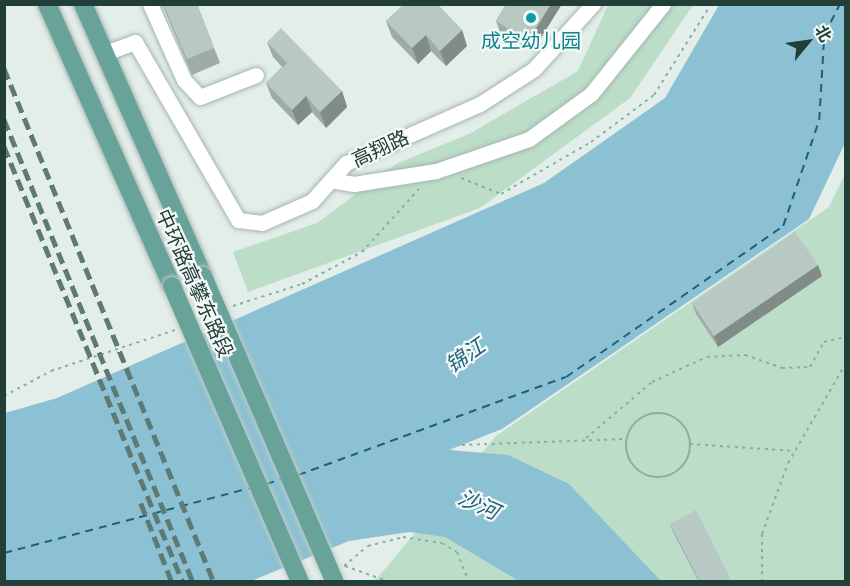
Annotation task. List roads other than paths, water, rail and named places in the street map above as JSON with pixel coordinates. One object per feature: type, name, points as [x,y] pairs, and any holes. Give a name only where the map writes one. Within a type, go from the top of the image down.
[{"type":"main road","name":"中环路高攀东路段","points":[[47,4],[300,582]]},
{"type":"main road","name":"中环路高攀东路段","points":[[83,4],[202,276],[339,574]]},
{"type":"street","points":[[150,4],[184,80],[200,96],[256,75]]},
{"type":"street","name":"高翔路","points":[[105,54],[135,42],[238,220],[262,223],[312,201],[345,163],[480,104],[534,69],[593,4]]},
{"type":"street","points":[[331,180],[354,184],[436,171],[529,139],[591,94],[663,4]]},
{"type":"water","points":[[719,5],[845,5],[845,143],[809,219],[502,429],[449,450],[508,455],[569,484],[661,581],[519,581],[445,537],[409,532],[349,541],[251,581],[5,582],[5,413],[57,398],[544,183],[665,98]]},
{"type":"railway","points":[[4,68],[214,582]]},
{"type":"railway","points":[[4,119],[193,582]]},
{"type":"railway","points":[[4,146],[183,582]]},
{"type":"railway","points":[[141,503],[172,582]]},
{"type":"place","name":"成空幼儿园","points":[[531,18]]},
{"type":"water label","name":"锦江","points":[[465,355]]},
{"type":"water label","name":"沙河","points":[[479,504]]}]
